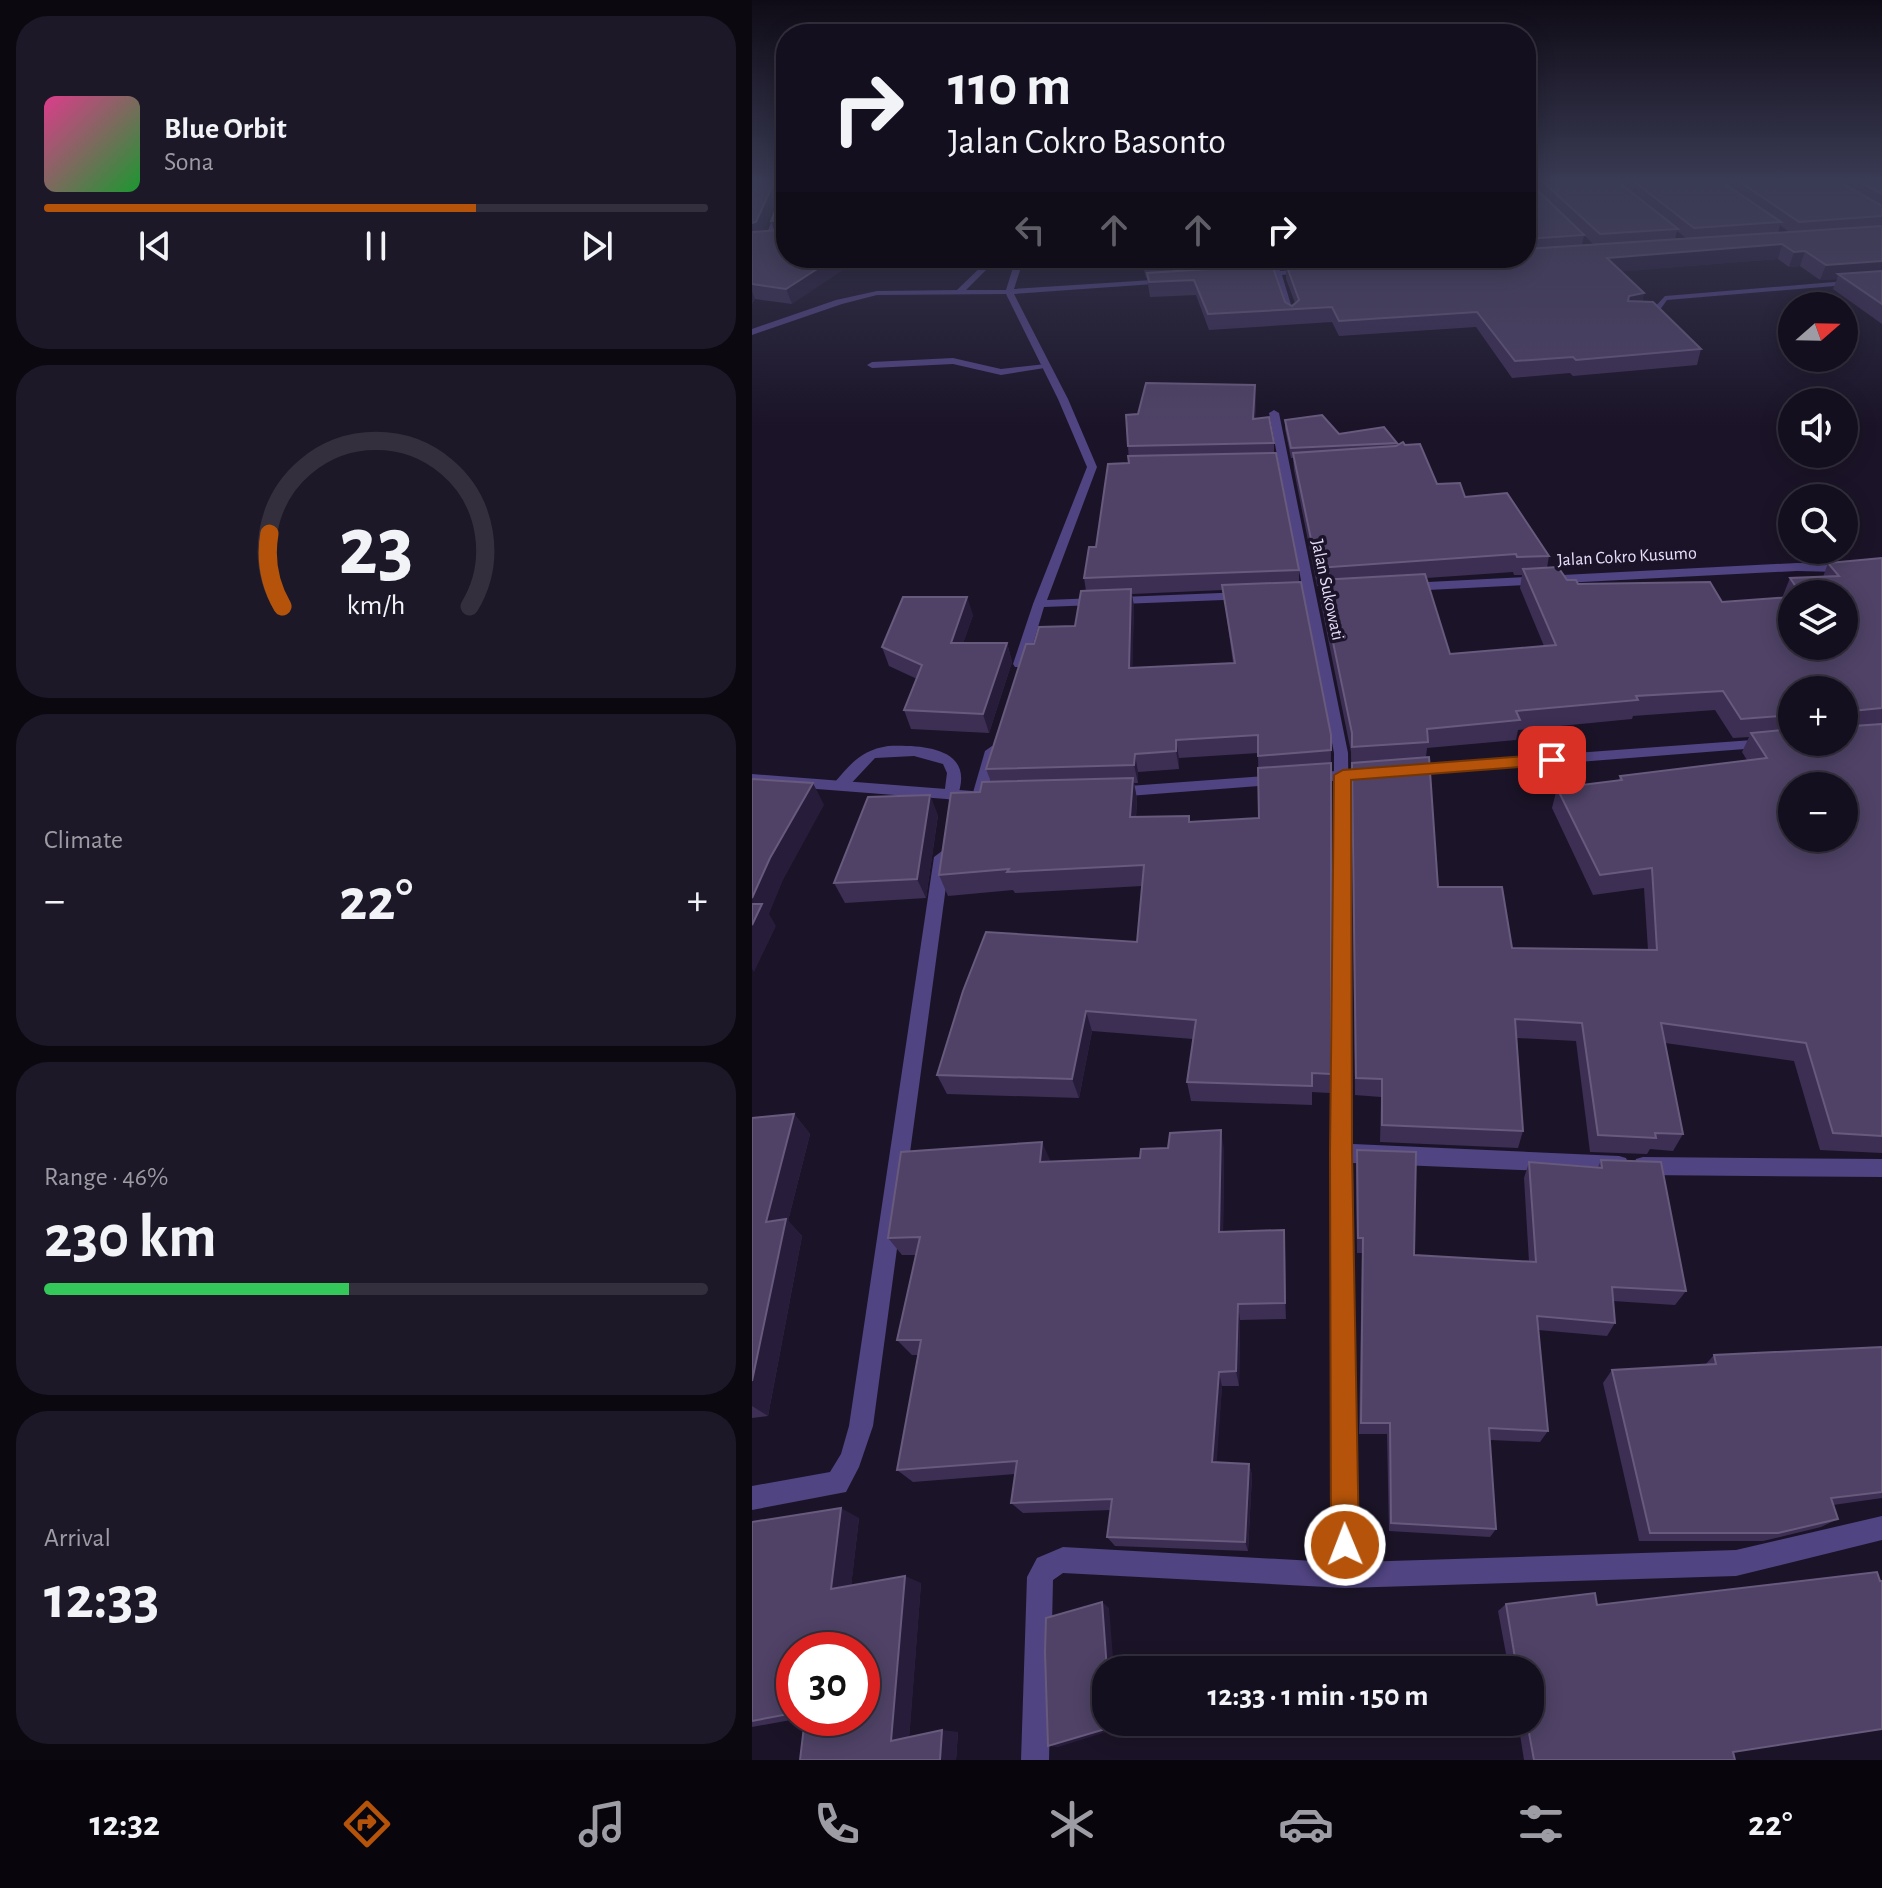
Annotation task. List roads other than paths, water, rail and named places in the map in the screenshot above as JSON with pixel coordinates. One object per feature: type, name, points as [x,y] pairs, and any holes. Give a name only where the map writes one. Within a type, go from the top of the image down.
[{"type":"street","points":[[960,291],[984,268]]},
{"type":"street","points":[[1016,677],[1039,604],[1092,467],[1009,292],[1017,268]]},
{"type":"street","points":[[1176,268],[1179,280]]},
{"type":"street","points":[[1276,268],[1292,316]]},
{"type":"street","points":[[1250,275],[1325,270]]},
{"type":"street","points":[[752,332],[858,296],[897,291],[1009,292],[1193,279]]},
{"type":"street","points":[[1630,314],[1654,312],[1665,298],[1882,280]]},
{"type":"street","points":[[872,365],[953,361],[1001,372],[1046,367]]},
{"type":"street","name":"Jalan Sukowati","points":[[1274,413],[1343,775],[1341,1153],[1345,1575]]},
{"type":"street","points":[[1267,464],[1297,464]]},
{"type":"street","points":[[1092,467],[1108,466]]},
{"type":"street","name":"Jalan Cokro Kusumo","points":[[1400,588],[1797,567],[1882,569]]},
{"type":"street","points":[[1295,594],[1325,592]]},
{"type":"street","points":[[1039,604],[1263,595]]},
{"type":"street","points":[[752,779],[840,786],[950,804],[986,796],[997,737]]},
{"type":"street","points":[[1102,792],[1778,743]]},
{"type":"street","points":[[840,786],[870,755],[900,750],[946,759],[953,765],[950,804]]},
{"type":"street","points":[[752,1498],[837,1483],[851,1459],[861,1426],[944,844]]},
{"type":"street","points":[[1341,1153],[1686,1168],[1882,1168]]},
{"type":"street","points":[[1035,1760],[1040,1577],[1046,1567],[1063,1560],[1345,1575],[1736,1563],[1882,1528]]}]
